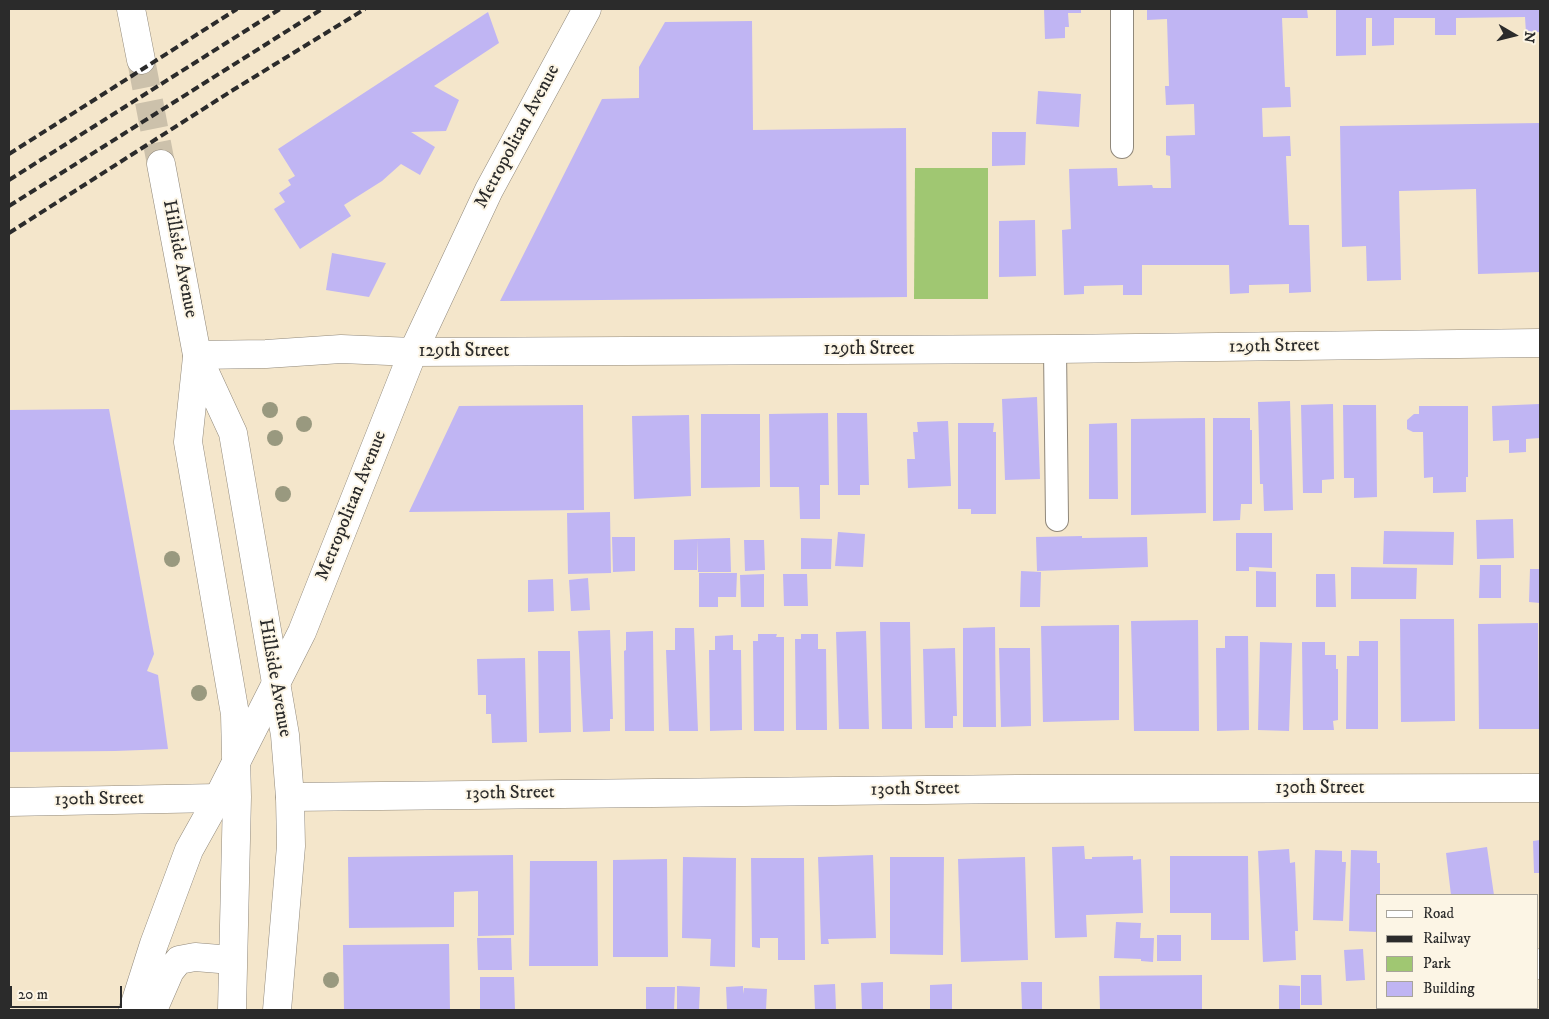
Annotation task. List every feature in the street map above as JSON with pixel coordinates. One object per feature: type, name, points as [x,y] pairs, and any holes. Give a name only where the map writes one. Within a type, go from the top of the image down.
[{"type":"main road","points":[[131,9],[141,60]]},
{"type":"main road","name":"Metropolitan Avenue","points":[[132,1010],[189,850],[218,798],[236,759],[302,632],[414,352],[489,190],[587,9]]},
{"type":"main road","name":"Hillside Avenue","points":[[161,164],[198,355],[233,432],[285,735],[290,797],[290,846],[277,1010]]},
{"type":"main road","name":"129th Street","points":[[198,355],[266,354],[341,349],[414,352],[1540,343]]},
{"type":"main road","name":"Hillside Avenue","points":[[198,355],[188,442],[232,687],[235,714],[232,1010]]},
{"type":"main road","name":"130th Street","points":[[290,797],[1017,789],[1540,788]]},
{"type":"main road","name":"130th Street","points":[[9,802],[218,798]]},
{"type":"main road","points":[[153,1010],[170,971],[179,960],[196,957],[232,960]]},
{"type":"lane","points":[[1122,9],[1122,147]]},
{"type":"lane","points":[[1055,348],[1057,520]]},
{"type":"green space","points":[[915,168],[988,168],[988,299],[914,299]]},
{"type":"building","points":[[1044,9],[1081,9],[1081,13],[1068,13],[1069,27],[1065,27],[1065,38],[1045,39]]},
{"type":"building","points":[[1147,9],[1307,9],[1308,18],[1282,18],[1285,87],[1290,87],[1291,107],[1262,108],[1263,137],[1290,136],[1291,156],[1286,156],[1289,225],[1309,225],[1311,292],[1289,293],[1289,284],[1249,285],[1249,293],[1230,294],[1229,265],[1142,265],[1142,295],[1123,295],[1123,285],[1084,286],[1084,294],[1064,295],[1062,230],[1071,229],[1069,169],[1117,168],[1118,186],[1152,185],[1153,188],[1171,188],[1170,156],[1166,155],[1166,136],[1195,135],[1194,104],[1166,105],[1165,86],[1169,86],[1167,19],[1147,20]]},
{"type":"building","points":[[1336,9],[1540,9],[1540,32],[1526,33],[1525,17],[1456,18],[1456,35],[1435,35],[1435,18],[1394,18],[1394,45],[1372,46],[1372,18],[1366,18],[1366,55],[1336,56]]},
{"type":"building","points":[[488,12],[499,43],[434,86],[459,100],[446,131],[411,132],[435,147],[420,175],[401,164],[382,181],[344,205],[351,216],[300,249],[274,209],[285,202],[279,193],[291,185],[288,180],[295,176],[278,149]]},
{"type":"building","points":[[752,21],[753,130],[906,128],[907,297],[500,301],[602,99],[639,98],[639,67],[665,22]]},
{"type":"building","points":[[1038,91],[1081,94],[1079,127],[1036,124]]},
{"type":"building","points":[[1540,123],[1540,272],[1478,274],[1476,189],[1399,191],[1401,280],[1367,281],[1366,246],[1342,247],[1340,126]]},
{"type":"building","points":[[992,132],[1026,132],[1025,165],[992,166]]},
{"type":"building","points":[[1035,220],[1036,276],[999,277],[999,221]]},
{"type":"building","points":[[332,253],[386,263],[369,297],[326,290]]},
{"type":"building","points":[[1037,397],[1040,479],[1005,480],[1002,399]]},
{"type":"building","points":[[1290,401],[1293,510],[1264,511],[1263,484],[1260,484],[1258,402]]},
{"type":"building","points":[[1333,404],[1334,479],[1322,480],[1322,493],[1303,493],[1301,405]]},
{"type":"building","points":[[1539,404],[1540,438],[1526,439],[1526,452],[1509,453],[1509,440],[1493,441],[1492,406]]},
{"type":"building","points":[[583,405],[584,510],[409,512],[459,406]]},
{"type":"building","points":[[1343,405],[1376,405],[1377,497],[1354,498],[1354,478],[1344,478]]},
{"type":"building","points":[[1419,406],[1468,406],[1468,477],[1466,477],[1466,492],[1433,493],[1433,477],[1424,478],[1423,432],[1413,432],[1407,429],[1407,420],[1414,414],[1419,414]]},
{"type":"building","points":[[109,409],[154,654],[147,671],[158,675],[168,749],[9,752],[9,410]]},
{"type":"building","points":[[828,413],[829,485],[820,485],[820,519],[800,519],[799,487],[770,487],[769,414]]},
{"type":"building","points":[[837,413],[867,413],[869,485],[860,485],[860,495],[838,495]]},
{"type":"building","points":[[701,414],[760,414],[760,487],[701,488]]},
{"type":"building","points":[[689,415],[691,496],[634,499],[632,416]]},
{"type":"building","points":[[1205,418],[1206,513],[1131,515],[1131,419]]},
{"type":"building","points":[[1213,418],[1250,418],[1250,430],[1252,430],[1252,504],[1241,504],[1240,520],[1213,521]]},
{"type":"building","points":[[948,421],[951,486],[908,488],[907,459],[915,459],[913,432],[918,432],[917,422]]},
{"type":"building","points":[[958,423],[994,423],[993,432],[996,432],[996,514],[971,514],[971,509],[958,509]]},
{"type":"building","points":[[1117,423],[1118,499],[1089,499],[1089,424]]},
{"type":"building","points":[[610,512],[611,573],[568,574],[567,513]]},
{"type":"building","points":[[1513,519],[1514,558],[1477,559],[1476,520]]},
{"type":"building","points":[[1384,531],[1454,532],[1453,565],[1383,564]]},
{"type":"building","points":[[838,532],[865,534],[863,567],[835,566]]},
{"type":"building","points":[[1236,533],[1272,533],[1272,568],[1249,567],[1249,571],[1236,571]]},
{"type":"building","points":[[1082,536],[1082,538],[1147,537],[1148,567],[1037,571],[1036,537]]},
{"type":"building","points":[[612,537],[635,537],[635,571],[613,572]]},
{"type":"building","points":[[730,538],[731,572],[698,572],[697,539]]},
{"type":"building","points":[[801,538],[832,539],[831,569],[801,569]]},
{"type":"building","points":[[697,539],[697,570],[674,570],[674,540]]},
{"type":"building","points":[[744,540],[764,540],[765,570],[745,571]]},
{"type":"building","points":[[1480,565],[1501,565],[1501,598],[1479,598]]},
{"type":"building","points":[[1351,567],[1417,568],[1416,599],[1351,599]]},
{"type":"building","points":[[1530,569],[1540,569],[1540,603],[1529,602]]},
{"type":"building","points":[[1021,571],[1041,572],[1040,607],[1020,607]]},
{"type":"building","points":[[1256,571],[1276,572],[1276,607],[1256,607]]},
{"type":"building","points":[[699,573],[737,573],[736,597],[718,597],[718,607],[699,607]]},
{"type":"building","points":[[764,574],[764,607],[741,607],[740,575]]},
{"type":"building","points":[[783,574],[807,574],[808,606],[784,606]]},
{"type":"building","points":[[1316,574],[1335,574],[1336,607],[1316,607]]},
{"type":"building","points":[[588,578],[590,610],[571,611],[569,580]]},
{"type":"building","points":[[553,579],[554,611],[528,612],[528,580]]},
{"type":"building","points":[[1400,619],[1454,619],[1455,721],[1401,722]]},
{"type":"building","points":[[1198,620],[1199,731],[1134,731],[1131,621]]},
{"type":"building","points":[[880,622],[910,622],[912,729],[882,729]]},
{"type":"building","points":[[1538,623],[1539,729],[1479,729],[1478,624]]},
{"type":"building","points":[[1119,625],[1119,720],[1043,722],[1041,626]]},
{"type":"building","points":[[995,627],[996,727],[963,727],[963,628]]},
{"type":"building","points":[[675,628],[694,628],[698,731],[669,731],[666,650],[675,650]]},
{"type":"building","points":[[610,630],[613,719],[610,719],[610,731],[583,732],[578,631]]},
{"type":"building","points":[[653,631],[654,731],[625,731],[624,651],[626,650],[626,632]]},
{"type":"building","points":[[866,631],[869,729],[839,729],[836,632]]},
{"type":"building","points":[[758,634],[777,634],[776,637],[784,637],[784,731],[754,731],[753,641],[758,641]]},
{"type":"building","points":[[801,634],[818,634],[818,649],[826,649],[827,730],[796,730],[795,639],[801,639]]},
{"type":"building","points":[[733,635],[733,650],[741,650],[742,730],[710,731],[709,650],[715,650],[715,636]]},
{"type":"building","points":[[1225,636],[1248,636],[1249,730],[1217,731],[1216,648],[1225,648]]},
{"type":"building","points":[[1359,641],[1378,641],[1378,729],[1346,729],[1347,656],[1359,656]]},
{"type":"building","points":[[1260,642],[1292,643],[1289,731],[1258,730]]},
{"type":"building","points":[[1302,642],[1325,642],[1325,655],[1336,655],[1336,669],[1338,669],[1338,720],[1333,721],[1334,730],[1303,730]]},
{"type":"building","points":[[955,648],[957,716],[953,716],[953,728],[925,728],[923,649]]},
{"type":"building","points":[[999,648],[1030,648],[1031,726],[1001,727]]},
{"type":"building","points":[[538,651],[570,651],[571,732],[539,733]]},
{"type":"building","points":[[525,658],[527,742],[492,743],[491,714],[486,714],[486,695],[478,695],[477,659]]},
{"type":"building","points":[[1540,840],[1540,873],[1534,873],[1533,841]]},
{"type":"building","points":[[1084,846],[1085,859],[1092,859],[1092,857],[1133,856],[1133,860],[1141,859],[1143,913],[1086,915],[1087,937],[1055,938],[1052,847]]},
{"type":"building","points":[[1487,847],[1494,894],[1451,894],[1446,853]]},
{"type":"building","points":[[1289,849],[1290,863],[1295,862],[1298,931],[1295,931],[1296,960],[1263,962],[1258,851]]},
{"type":"building","points":[[1315,850],[1342,851],[1342,862],[1346,862],[1343,921],[1313,920]]},
{"type":"building","points":[[1351,850],[1377,851],[1377,863],[1380,863],[1380,894],[1376,894],[1376,932],[1349,931]]},
{"type":"building","points":[[513,855],[514,935],[478,936],[478,891],[454,892],[454,927],[349,928],[348,857]]},
{"type":"building","points":[[873,855],[876,938],[828,939],[829,944],[821,944],[818,857]]},
{"type":"building","points":[[1170,856],[1248,856],[1249,940],[1211,940],[1211,913],[1170,913]]},
{"type":"building","points":[[683,857],[736,858],[735,967],[710,966],[711,939],[682,938]]},
{"type":"building","points":[[890,857],[944,857],[943,955],[890,954]]},
{"type":"building","points":[[1025,857],[1028,960],[961,962],[958,859]]},
{"type":"building","points":[[751,858],[804,858],[805,960],[778,960],[778,938],[760,938],[760,948],[752,947]]},
{"type":"building","points":[[667,859],[668,957],[613,957],[613,860]]},
{"type":"building","points":[[530,861],[597,861],[598,966],[529,966]]},
{"type":"building","points":[[1116,922],[1141,923],[1140,938],[1154,938],[1153,962],[1141,961],[1141,959],[1114,958]]},
{"type":"building","points":[[1157,935],[1181,935],[1181,961],[1157,961]]},
{"type":"building","points":[[477,938],[511,938],[512,970],[478,970]]},
{"type":"building","points":[[449,944],[450,1010],[344,1010],[343,945]]},
{"type":"building","points":[[1363,949],[1365,980],[1346,981],[1344,950]]},
{"type":"building","points":[[1202,975],[1202,1010],[1100,1010],[1099,976]]},
{"type":"building","points":[[1301,975],[1321,975],[1322,1005],[1301,1005]]},
{"type":"building","points":[[480,977],[514,977],[515,1010],[480,1010]]},
{"type":"building","points":[[883,982],[883,1010],[862,1010],[861,983]]},
{"type":"building","points":[[1021,982],[1042,982],[1042,1010],[1022,1010]]},
{"type":"building","points":[[835,984],[836,1010],[815,1010],[814,985]]},
{"type":"building","points":[[952,984],[952,1010],[930,1010],[930,985]]},
{"type":"building","points":[[1279,985],[1300,986],[1300,1010],[1279,1010]]},
{"type":"building","points":[[677,986],[700,987],[699,1010],[677,1010]]},
{"type":"building","points":[[743,986],[743,994],[744,988],[767,989],[766,1010],[727,1010],[726,987]]},
{"type":"building","points":[[646,987],[675,987],[674,1010],[646,1010]]},
{"type":"tunnel","points":[[141,60],[161,164]]},
{"type":"railway","points":[[9,154],[237,9]]},
{"type":"railway","points":[[9,180],[280,9]]},
{"type":"railway","points":[[9,206],[322,9]]},
{"type":"railway","points":[[9,233],[233,90],[365,9]]}]
